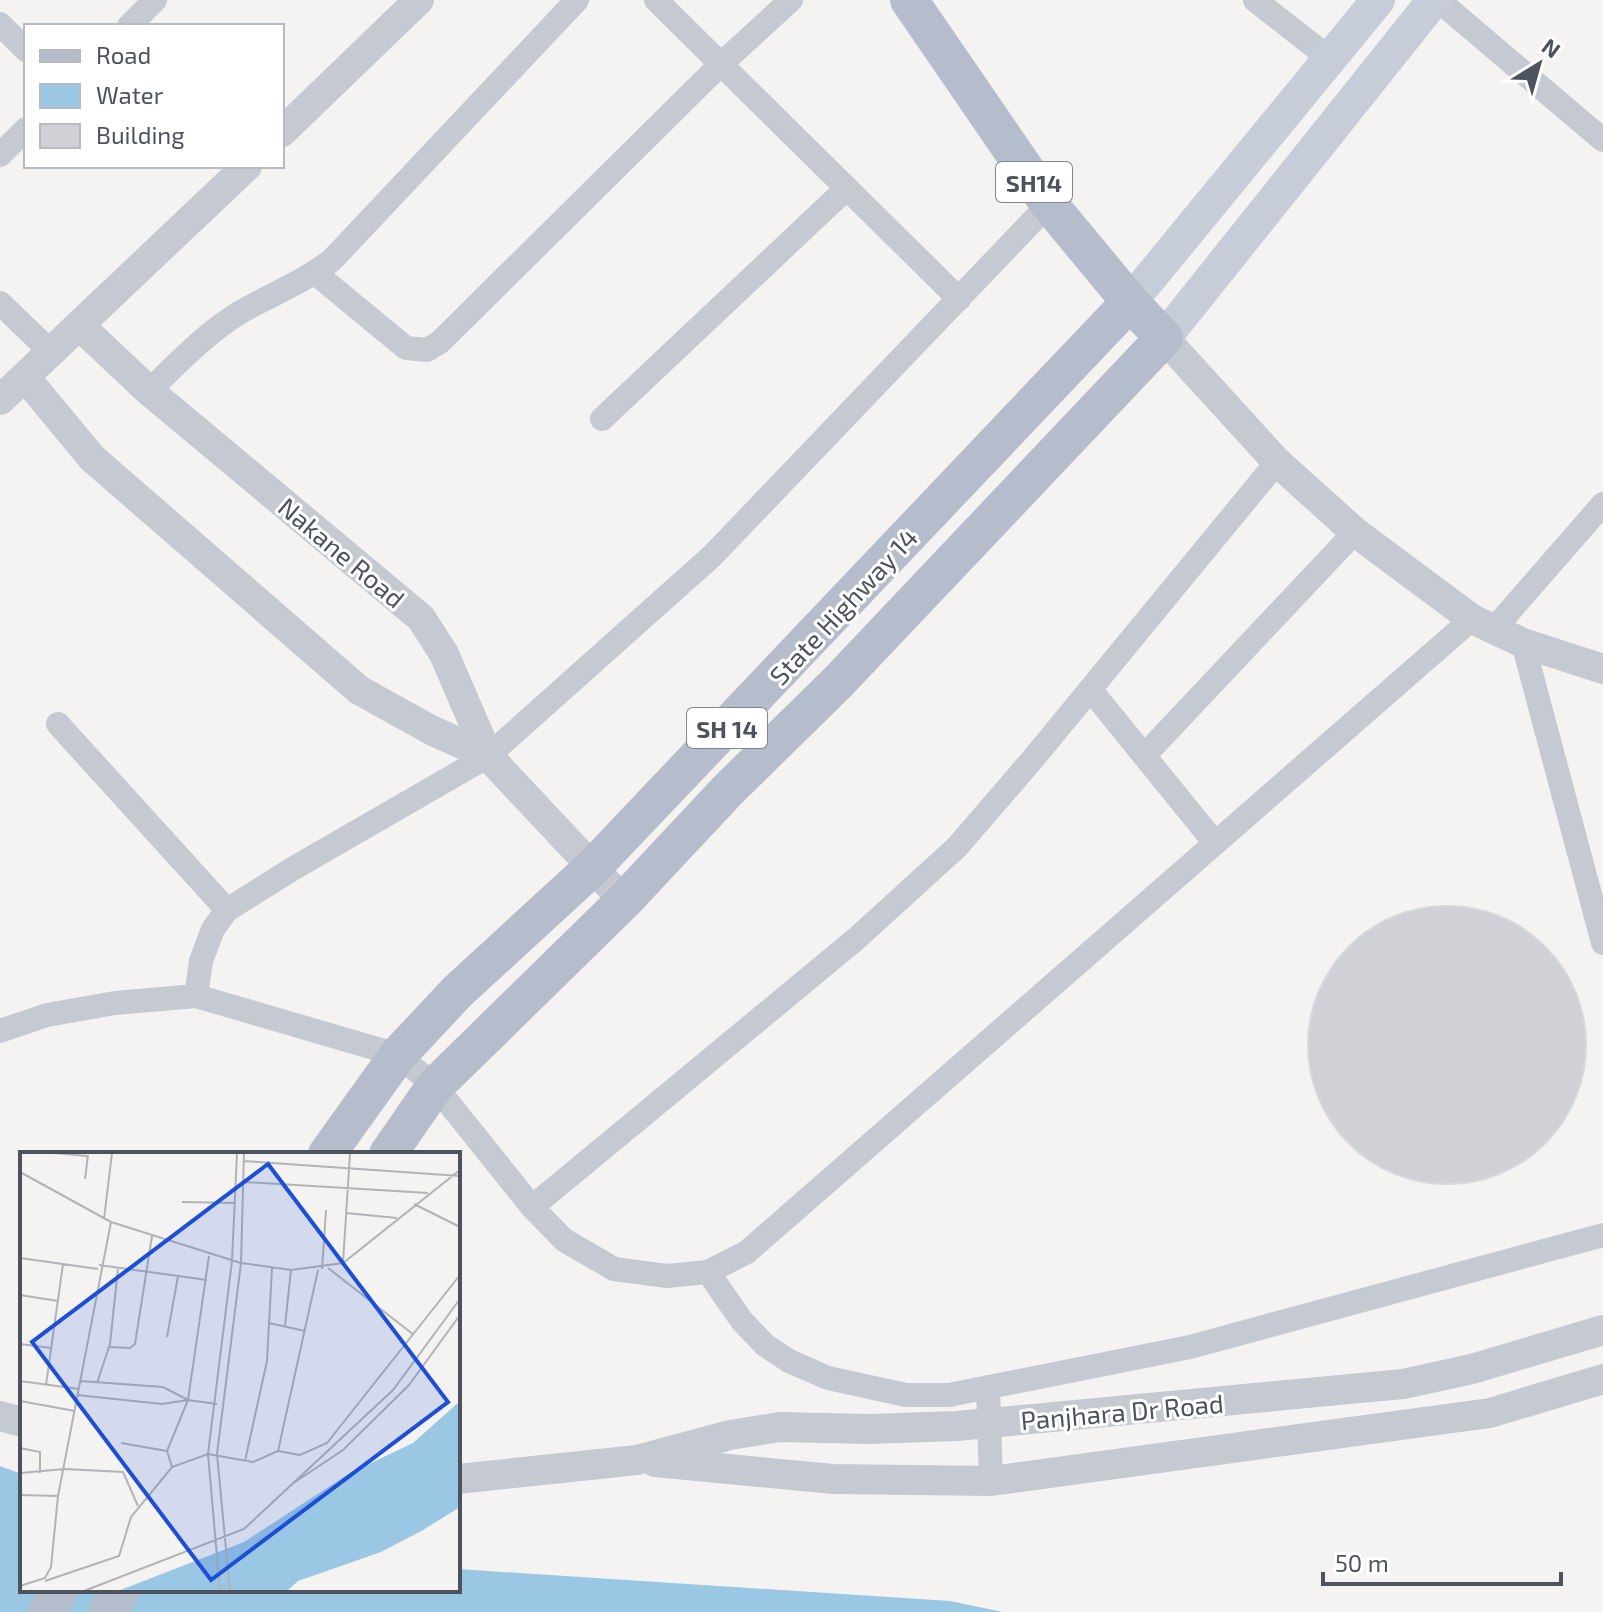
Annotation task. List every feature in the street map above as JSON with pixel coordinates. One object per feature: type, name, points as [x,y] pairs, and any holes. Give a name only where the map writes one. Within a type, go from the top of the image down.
[{"type":"main road","name":"SH14","points":[[909,0],[1049,204],[1130,302],[1158,344]]},
{"type":"main road","points":[[1130,302],[1378,0]]},
{"type":"main road","points":[[1158,344],[1436,0]]},
{"type":"main road","name":"State Highway 14","points":[[328,1152],[398,1055],[457,992],[593,867],[1130,302]]},
{"type":"main road","name":"State Highway 14","points":[[389,1152],[435,1086],[624,901],[727,791],[838,682],[1158,344]]},
{"type":"main road","points":[[47,1612],[58,1592]]},
{"type":"main road","points":[[108,1612],[120,1592]]},
{"type":"street","points":[[131,24],[155,0]]},
{"type":"street","points":[[284,130],[419,0]]},
{"type":"street","points":[[149,391],[205,337],[332,260],[577,0]]},
{"type":"street","points":[[656,0],[959,299]]},
{"type":"street","points":[[315,273],[406,348],[427,350],[440,342],[721,64],[791,0]]},
{"type":"street","points":[[1255,0],[1330,59]]},
{"type":"street","points":[[1436,0],[1603,140]]},
{"type":"street","points":[[0,24],[24,48]]},
{"type":"street","points":[[0,155],[24,131]]},
{"type":"street","points":[[0,400],[245,168]]},
{"type":"street","points":[[602,419],[847,188]]},
{"type":"street","points":[[196,996],[201,961],[213,929],[227,910],[488,756],[712,556],[1049,204]]},
{"type":"street","points":[[0,303],[52,353]]},
{"type":"street","name":"Nakane Road","points":[[80,326],[149,391],[421,618],[444,654],[488,756],[624,901]]},
{"type":"street","points":[[1158,344],[1277,462],[1355,532],[1483,624],[1523,643],[1603,668]]},
{"type":"street","points":[[25,377],[92,458],[359,690],[431,730],[488,756]]},
{"type":"street","points":[[532,1207],[856,939],[957,847],[1277,462]]},
{"type":"street","points":[[0,1031],[47,1015],[101,1005],[196,996],[398,1055],[435,1086],[532,1207],[564,1240],[614,1269],[667,1276],[708,1272],[747,1252],[1215,843],[1483,624],[1603,504]]},
{"type":"street","points":[[1144,756],[1355,532]]},
{"type":"street","points":[[1523,643],[1603,943]]},
{"type":"street","points":[[1090,689],[1215,843]]},
{"type":"street","points":[[58,724],[227,910]]},
{"type":"street","points":[[708,1272],[742,1321],[765,1345],[789,1361],[828,1378],[906,1395],[949,1395],[1190,1347],[1603,1235]]},
{"type":"street","name":"Panjhara Dr Road","points":[[460,1479],[637,1460],[730,1435],[780,1427],[870,1429],[989,1423],[1403,1384],[1472,1369],[1603,1330]]},
{"type":"street","name":"Panjhara Dr Road","points":[[637,1460],[833,1479],[991,1481],[1490,1413],[1603,1379]]},
{"type":"street","points":[[988,1387],[991,1481]]},
{"type":"street","points":[[0,1416],[20,1421]]},
{"type":"water","points":[[0,1466],[20,1473],[20,1592],[460,1592],[460,1569],[950,1601],[1003,1612],[0,1612]]},
{"type":"building","points":[[1447,906],[1474,909],[1500,917],[1524,930],[1545,947],[1562,968],[1575,992],[1583,1018],[1586,1045],[1583,1072],[1575,1098],[1562,1122],[1545,1143],[1524,1160],[1500,1173],[1474,1181],[1447,1184],[1420,1181],[1394,1173],[1370,1160],[1349,1143],[1332,1122],[1319,1098],[1311,1072],[1308,1045],[1311,1018],[1319,992],[1332,968],[1349,947],[1370,930],[1394,917],[1420,909]]}]
